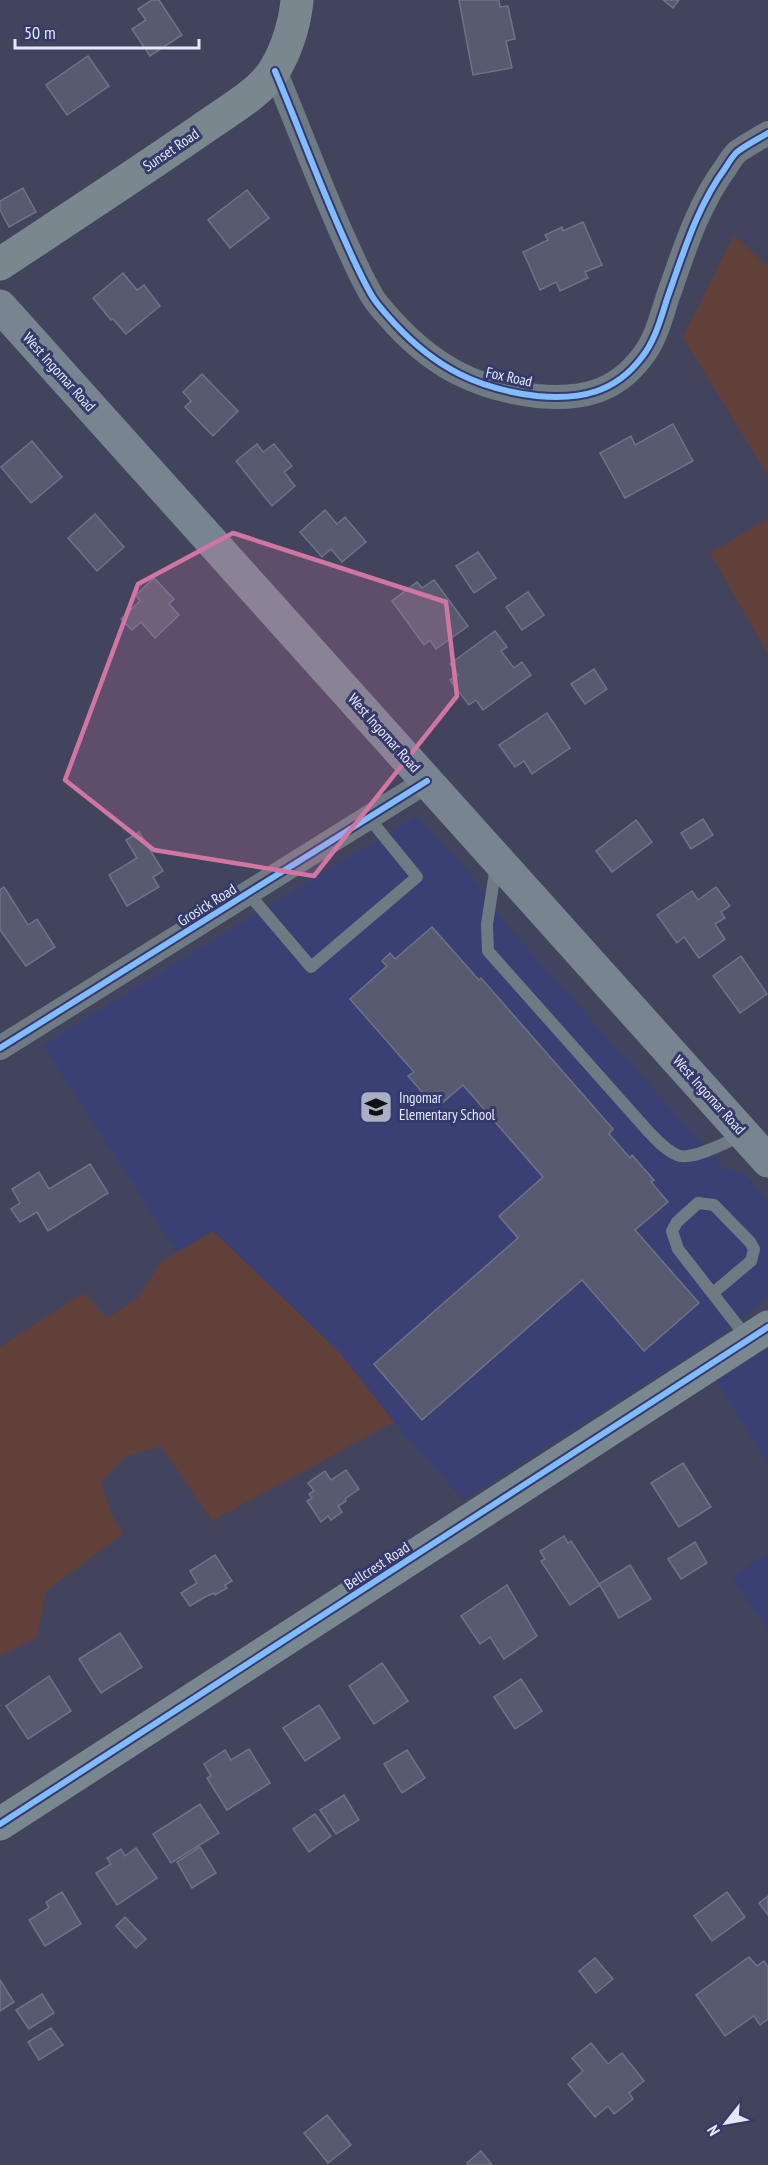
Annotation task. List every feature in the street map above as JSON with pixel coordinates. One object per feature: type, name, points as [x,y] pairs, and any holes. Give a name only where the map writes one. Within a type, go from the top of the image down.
[{"type":"main road","name":"West Ingomar Road","points":[[0,306],[768,1161]]},
{"type":"street","name":"Sunset Road","points":[[0,264],[247,97],[275,70],[295,15],[297,0]]},
{"type":"street","name":"Fox Road","points":[[275,70],[340,229],[373,298],[402,331],[440,363],[463,377],[514,393],[545,397],[579,397],[604,389],[624,378],[644,356],[659,323],[699,212],[714,183],[736,153],[768,134]]},
{"type":"street","name":"Grosick Road","points":[[0,1048],[427,781]]},
{"type":"street","name":"Bellcrest Road","points":[[0,1824],[758,1334]]},
{"type":"lane","points":[[248,893],[311,967],[417,876],[369,818]]},
{"type":"lane","points":[[497,859],[486,924],[488,951],[648,1131],[665,1148],[679,1157],[690,1157],[744,1134]]},
{"type":"lane","points":[[714,1293],[752,1261],[754,1250],[750,1242],[714,1205],[698,1203],[677,1222],[672,1231],[678,1249],[714,1293],[758,1334]]},
{"type":"highlighted area","points":[[233,533],[446,602],[457,696],[314,876],[154,850],[65,780],[138,584]]},
{"type":"shaded area","points":[[734,235],[768,267],[768,476],[683,337]]},
{"type":"shaded area","points":[[768,519],[768,654],[710,553]]},
{"type":"shaded area","name":"Ingomar Elementary School","points":[[416,816],[469,872],[511,930],[724,1168],[744,1172],[768,1200],[768,1297],[718,1337],[463,1500],[394,1422],[339,1352],[213,1231],[177,1252],[43,1045]]},
{"type":"shaded area","points":[[213,1231],[339,1352],[394,1422],[212,1521],[161,1446],[125,1457],[101,1481],[112,1515],[123,1534],[46,1591],[37,1637],[0,1656],[0,1347],[83,1293],[107,1318],[137,1299],[161,1262]]},
{"type":"shaded area","points":[[768,1349],[768,1464],[717,1381]]},
{"type":"shaded area","points":[[768,1553],[768,1629],[731,1578]]},
{"type":"building","points":[[152,0],[159,0],[182,35],[150,56],[132,29],[146,20],[138,9]]},
{"type":"building","points":[[459,0],[499,0],[500,7],[508,6],[515,39],[506,41],[512,68],[473,75]]},
{"type":"building","points":[[663,0],[679,0],[673,8]]},
{"type":"building","points":[[88,56],[109,86],[67,115],[46,85]]},
{"type":"building","points":[[23,188],[36,212],[9,227],[0,210],[0,201]]},
{"type":"building","points":[[247,190],[269,218],[230,248],[208,220]]},
{"type":"building","points":[[583,222],[602,265],[585,272],[588,278],[560,291],[556,282],[540,290],[523,252],[548,240],[545,235],[562,227],[563,231]]},
{"type":"building","points":[[123,273],[137,290],[144,285],[160,306],[126,334],[93,298]]},
{"type":"building","points":[[202,374],[238,411],[213,436],[185,407],[191,401],[183,392]]},
{"type":"building","points":[[673,424],[693,461],[625,498],[600,453],[631,436],[635,445]]},
{"type":"building","points":[[32,441],[62,477],[31,503],[1,467]]},
{"type":"building","points":[[257,444],[263,452],[274,444],[292,466],[284,472],[295,486],[272,506],[236,461]]},
{"type":"building","points":[[325,510],[337,524],[345,517],[366,542],[342,562],[331,549],[322,557],[300,532]]},
{"type":"building","points":[[95,514],[124,547],[97,571],[68,538]]},
{"type":"building","points":[[478,552],[496,578],[474,593],[456,566]]},
{"type":"building","points":[[154,578],[174,599],[169,604],[179,615],[155,638],[141,622],[132,630],[121,619],[140,601],[136,595]]},
{"type":"building","points":[[434,580],[468,626],[436,649],[430,640],[424,645],[392,601],[417,582],[422,588]]},
{"type":"building","points":[[528,592],[544,615],[522,630],[506,607]]},
{"type":"building","points":[[495,631],[507,647],[501,651],[514,668],[522,662],[531,675],[483,710],[476,700],[469,705],[450,680],[458,675],[450,664]]},
{"type":"building","points":[[594,669],[607,689],[585,704],[571,684]]},
{"type":"building","points":[[547,713],[570,748],[532,774],[524,761],[515,767],[499,745]]},
{"type":"building","points":[[703,819],[713,835],[691,849],[681,833]]},
{"type":"building","points":[[636,820],[652,842],[612,872],[596,851]]},
{"type":"building","points":[[139,832],[163,871],[153,877],[159,887],[127,906],[109,875],[137,858],[126,840]]},
{"type":"building","points":[[4,887],[28,925],[37,919],[55,947],[26,966],[0,930],[0,890]]},
{"type":"building","points":[[716,887],[730,906],[721,912],[725,918],[715,924],[725,939],[699,958],[684,937],[677,943],[657,915],[692,891],[698,900]]},
{"type":"building","points":[[432,927],[479,980],[481,978],[613,1129],[609,1134],[630,1158],[632,1155],[654,1180],[651,1182],[668,1202],[635,1230],[699,1303],[644,1351],[582,1280],[422,1420],[374,1364],[518,1238],[499,1216],[543,1177],[463,1085],[441,1104],[433,1095],[428,1099],[408,1076],[414,1072],[350,999],[387,966],[382,961],[390,953],[395,959]]},
{"type":"building","points":[[741,956],[767,994],[740,1013],[713,976]]},
{"type":"building","points":[[90,1164],[108,1193],[48,1231],[37,1212],[20,1222],[11,1209],[20,1203],[12,1189],[39,1172],[49,1189]]},
{"type":"building","points":[[683,1463],[711,1507],[679,1527],[651,1483]]},
{"type":"building","points":[[346,1470],[359,1489],[338,1506],[342,1512],[331,1520],[328,1516],[321,1522],[307,1501],[312,1498],[309,1494],[314,1491],[308,1483],[325,1471],[331,1480]]},
{"type":"building","points":[[564,1536],[568,1543],[571,1541],[600,1585],[570,1605],[541,1561],[545,1559],[540,1551]]},
{"type":"building","points":[[695,1542],[707,1563],[681,1579],[668,1559]]},
{"type":"building","points":[[215,1555],[232,1581],[225,1585],[227,1588],[190,1606],[181,1593],[197,1583],[190,1571]]},
{"type":"building","points":[[630,1565],[651,1599],[619,1618],[599,1584]]},
{"type":"building","points":[[507,1585],[537,1636],[504,1659],[490,1637],[480,1644],[461,1616]]},
{"type":"building","points":[[120,1633],[142,1667],[101,1693],[79,1659]]},
{"type":"building","points":[[382,1663],[408,1701],[374,1724],[349,1686]]},
{"type":"building","points":[[49,1676],[71,1711],[28,1739],[6,1706]]},
{"type":"building","points":[[521,1679],[542,1711],[515,1729],[494,1697]]},
{"type":"building","points":[[319,1705],[340,1738],[305,1761],[283,1728]]},
{"type":"building","points":[[249,1749],[270,1783],[227,1810],[207,1778],[211,1776],[204,1764],[225,1750],[231,1760]]},
{"type":"building","points":[[407,1750],[425,1778],[402,1793],[384,1764]]},
{"type":"building","points":[[344,1795],[359,1820],[336,1834],[320,1810]]},
{"type":"building","points":[[200,1804],[219,1833],[171,1863],[153,1834]]},
{"type":"building","points":[[315,1814],[331,1836],[309,1852],[293,1829]]},
{"type":"building","points":[[200,1847],[216,1873],[192,1888],[177,1862]]},
{"type":"building","points":[[136,1848],[157,1878],[117,1905],[96,1873],[111,1864],[107,1858],[121,1849],[125,1856]]},
{"type":"building","points":[[62,1892],[81,1924],[45,1946],[29,1920],[49,1908],[46,1902]]},
{"type":"building","points":[[727,1892],[745,1917],[712,1941],[694,1916]]},
{"type":"building","points":[[768,1896],[768,1915],[759,1903]]},
{"type":"building","points":[[125,1917],[146,1939],[136,1948],[116,1926]]},
{"type":"building","points":[[749,1957],[757,1966],[764,1961],[768,1967],[768,2019],[760,2025],[754,2016],[725,2036],[696,1995]]},
{"type":"building","points":[[595,1958],[613,1979],[596,1993],[579,1971]]},
{"type":"building","points":[[0,1980],[14,2002],[0,2011]]},
{"type":"building","points":[[42,1994],[54,2013],[29,2029],[16,2010]]},
{"type":"building","points":[[51,2028],[63,2045],[39,2060],[28,2042]]},
{"type":"building","points":[[591,2043],[608,2064],[622,2053],[644,2081],[629,2093],[633,2099],[614,2114],[608,2106],[595,2117],[568,2084],[583,2071],[572,2058]]},
{"type":"building","points":[[327,2115],[351,2145],[328,2163],[304,2133]]},
{"type":"building","points":[[481,2151],[492,2165],[468,2165],[467,2163]]},
{"type":"cycle path","points":[[275,71],[336,222],[361,277],[380,307],[426,353],[459,374],[496,388],[537,396],[568,397],[596,392],[620,379],[632,369],[647,351],[654,337],[692,231],[716,182],[737,152],[768,133]]},
{"type":"cycle path","points":[[0,1048],[427,781]]},
{"type":"cycle path","points":[[0,1824],[768,1327]]},
{"type":"place","name":"Ingomar Elementary School","points":[[376,1107]]}]
